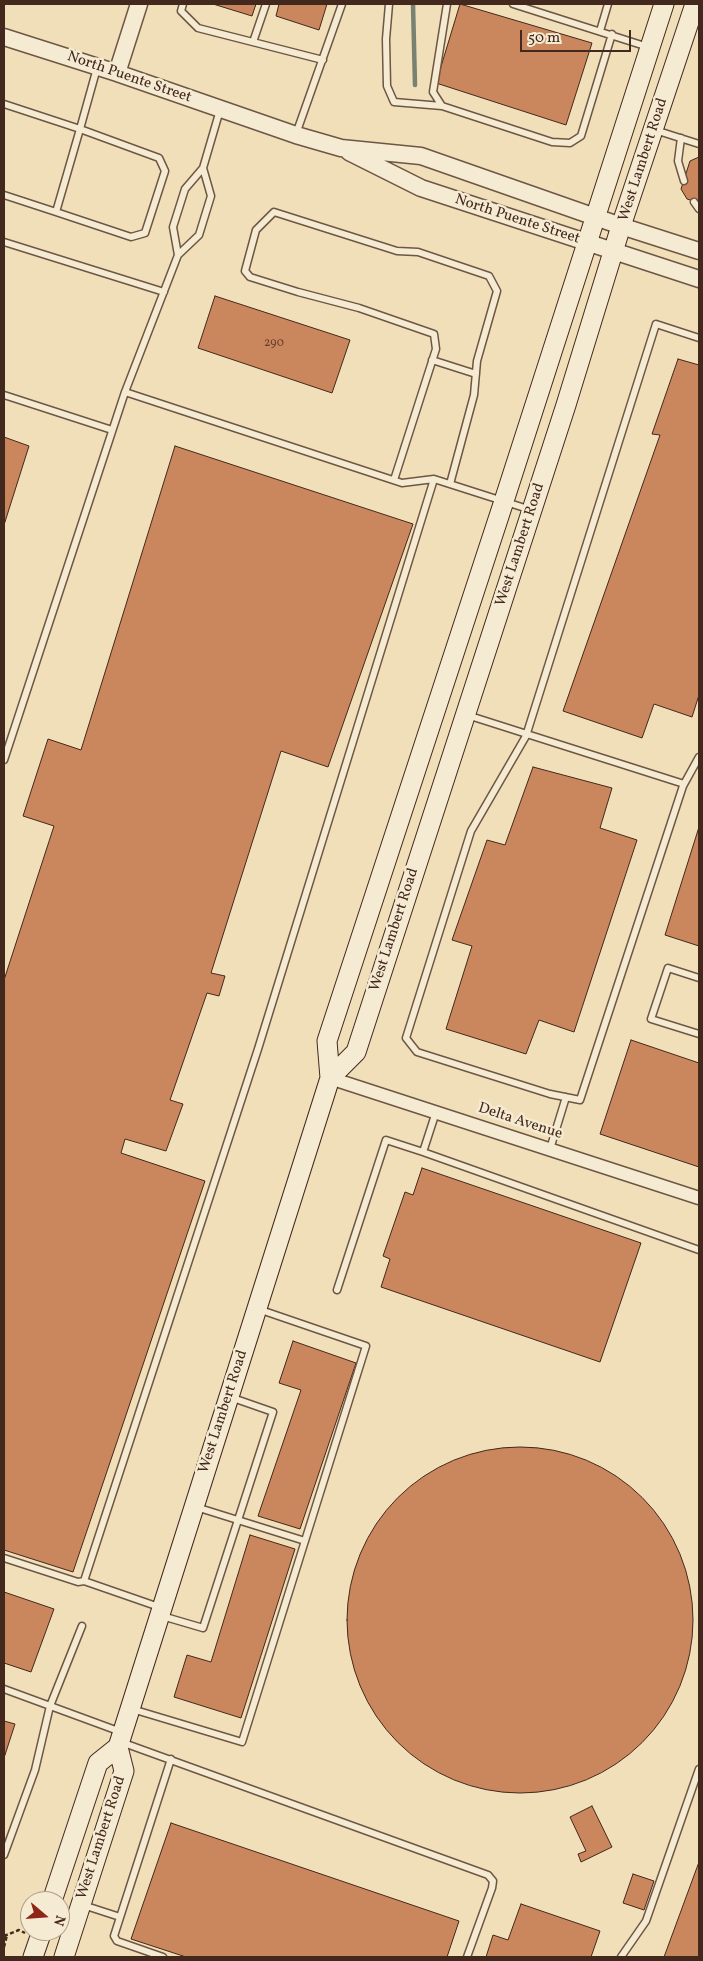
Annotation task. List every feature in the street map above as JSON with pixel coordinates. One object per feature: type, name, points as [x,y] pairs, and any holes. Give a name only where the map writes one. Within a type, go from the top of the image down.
[{"type":"main road","name":"West Lambert Road","points":[[64,1957],[124,1771],[120,1740],[330,1078],[327,1041],[664,4]]},
{"type":"main road","name":"West Lambert Road","points":[[330,1078],[356,1052],[695,4]]},
{"type":"main road","name":"West Lambert Road","points":[[55,1891],[98,1763],[120,1740]]},
{"type":"main road","points":[[33,1957],[39,1941]]},
{"type":"street","points":[[117,73],[138,4]]},
{"type":"street","name":"North Puente Street","points":[[4,37],[117,73],[296,135],[341,148],[421,156],[699,251]]},
{"type":"street","name":"North Puente Street","points":[[341,148],[421,188],[699,279]]},
{"type":"street","name":"Delta Avenue","points":[[330,1078],[699,1198]]},
{"type":"lane","points":[[183,4],[181,11],[198,28],[323,60]]},
{"type":"lane","points":[[254,42],[266,4]]},
{"type":"lane","points":[[296,135],[342,4]]},
{"type":"lane","points":[[389,4],[386,39],[387,86],[394,102],[442,106],[552,142],[570,143],[581,136],[612,34]]},
{"type":"lane","points":[[442,106],[433,92],[447,4]]},
{"type":"lane","points":[[513,4],[649,47]]},
{"type":"lane","points":[[600,31],[608,4]]},
{"type":"lane","points":[[56,212],[98,67]]},
{"type":"lane","points":[[4,104],[159,158],[165,171],[145,233],[131,237],[4,195]]},
{"type":"lane","points":[[178,255],[172,227],[185,189],[203,168],[221,110]]},
{"type":"lane","points":[[654,129],[699,144]]},
{"type":"lane","points":[[682,138],[678,161],[684,181]]},
{"type":"lane","points":[[4,760],[125,392],[178,255],[198,235],[211,196],[203,168]]},
{"type":"lane","points":[[694,202],[699,209]]},
{"type":"lane","points":[[394,480],[436,349],[434,334],[360,308],[250,277],[245,271],[256,230],[274,212],[397,251],[418,252],[489,276],[497,291],[477,361],[474,395],[450,484]]},
{"type":"lane","points":[[4,242],[164,292]]},
{"type":"lane","points":[[699,338],[656,324],[527,733],[471,830],[406,1038],[417,1052],[550,1094],[580,1100],[684,784],[699,757]]},
{"type":"lane","points":[[432,360],[476,374]]},
{"type":"lane","points":[[125,392],[402,483],[434,479],[532,511]]},
{"type":"lane","points":[[4,395],[112,430]]},
{"type":"lane","points":[[84,1581],[258,1049],[434,479]]},
{"type":"lane","points":[[466,714],[684,784]]},
{"type":"lane","points":[[699,978],[668,968],[651,1019],[699,1034]]},
{"type":"lane","points":[[550,1149],[566,1097]]},
{"type":"lane","points":[[423,1152],[436,1112]]},
{"type":"lane","points":[[337,1290],[386,1140],[699,1250]]},
{"type":"lane","points":[[130,1708],[242,1742],[366,1346],[257,1309]]},
{"type":"lane","points":[[4,1558],[78,1582],[84,1581],[202,1628],[273,1412],[229,1397]]},
{"type":"lane","points":[[194,1506],[305,1541]]},
{"type":"lane","points":[[4,1855],[35,1770],[50,1706],[82,1626]]},
{"type":"lane","points":[[4,1689],[50,1706],[120,1740],[488,1875],[493,1881],[492,1888],[467,1957]]},
{"type":"lane","points":[[163,1957],[115,1939],[114,1936],[171,1759]]},
{"type":"lane","points":[[621,1957],[646,1921],[699,1769]]},
{"type":"lane","points":[[82,1904],[120,1917]]},
{"type":"path","points":[[4,1936],[7,1935],[4,1947]]},
{"type":"building","points":[[213,4],[256,4],[252,16]]},
{"type":"building","points":[[279,4],[327,4],[319,30],[276,16]]},
{"type":"building","points":[[460,4],[592,43],[566,125],[436,83]]},
{"type":"building","points":[[699,157],[699,203],[687,199],[681,189],[690,161]]},
{"type":"building","points":[[215,296],[350,340],[332,393],[198,348]]},
{"type":"building","points":[[678,359],[699,365],[699,695],[692,717],[654,704],[642,738],[563,711],[660,435],[652,434]]},
{"type":"building","points":[[4,437],[29,446],[4,525]]},
{"type":"building","points":[[175,446],[413,524],[328,767],[281,751],[211,973],[225,976],[219,996],[207,993],[170,1100],[183,1104],[166,1151],[125,1139],[121,1153],[205,1181],[73,1572],[4,1550],[4,980],[54,826],[23,816],[48,739],[81,750]]},
{"type":"building","points":[[533,767],[612,788],[600,828],[637,840],[574,1032],[539,1020],[526,1054],[446,1029],[472,946],[452,940],[487,840],[505,845]]},
{"type":"building","points":[[699,827],[699,946],[665,935]]},
{"type":"building","points":[[631,1040],[699,1063],[699,1167],[600,1134]]},
{"type":"building","points":[[422,1168],[641,1243],[600,1362],[381,1287],[390,1259],[383,1256],[405,1192],[413,1195]]},
{"type":"building","points":[[293,1341],[356,1363],[300,1529],[258,1516],[301,1390],[279,1383]]},
{"type":"building","points":[[520,1447],[554,1451],[586,1460],[630,1486],[654,1510],[680,1554],[689,1586],[693,1620],[689,1654],[680,1686],[654,1730],[630,1754],[586,1780],[554,1789],[520,1793],[486,1789],[454,1780],[410,1754],[386,1730],[360,1686],[351,1654],[347,1620],[351,1586],[360,1554],[386,1510],[410,1486],[454,1460],[486,1451]]},
{"type":"building","points":[[250,1535],[295,1549],[241,1718],[174,1697],[187,1655],[211,1662]]},
{"type":"building","points":[[4,1592],[54,1609],[31,1672],[4,1663]]},
{"type":"building","points":[[4,1721],[15,1724],[4,1758]]},
{"type":"building","points":[[592,1806],[612,1847],[581,1862],[578,1854],[586,1851],[570,1817]]},
{"type":"building","points":[[171,1823],[459,1921],[447,1957],[186,1957],[131,1939]]},
{"type":"building","points":[[699,1862],[699,1957],[664,1957]]},
{"type":"building","points":[[633,1874],[654,1881],[644,1910],[623,1903]]},
{"type":"building","points":[[521,1904],[600,1931],[591,1957],[486,1957],[493,1935],[508,1940]]},
{"type":"waterway","points":[[413,4],[415,85]]}]
